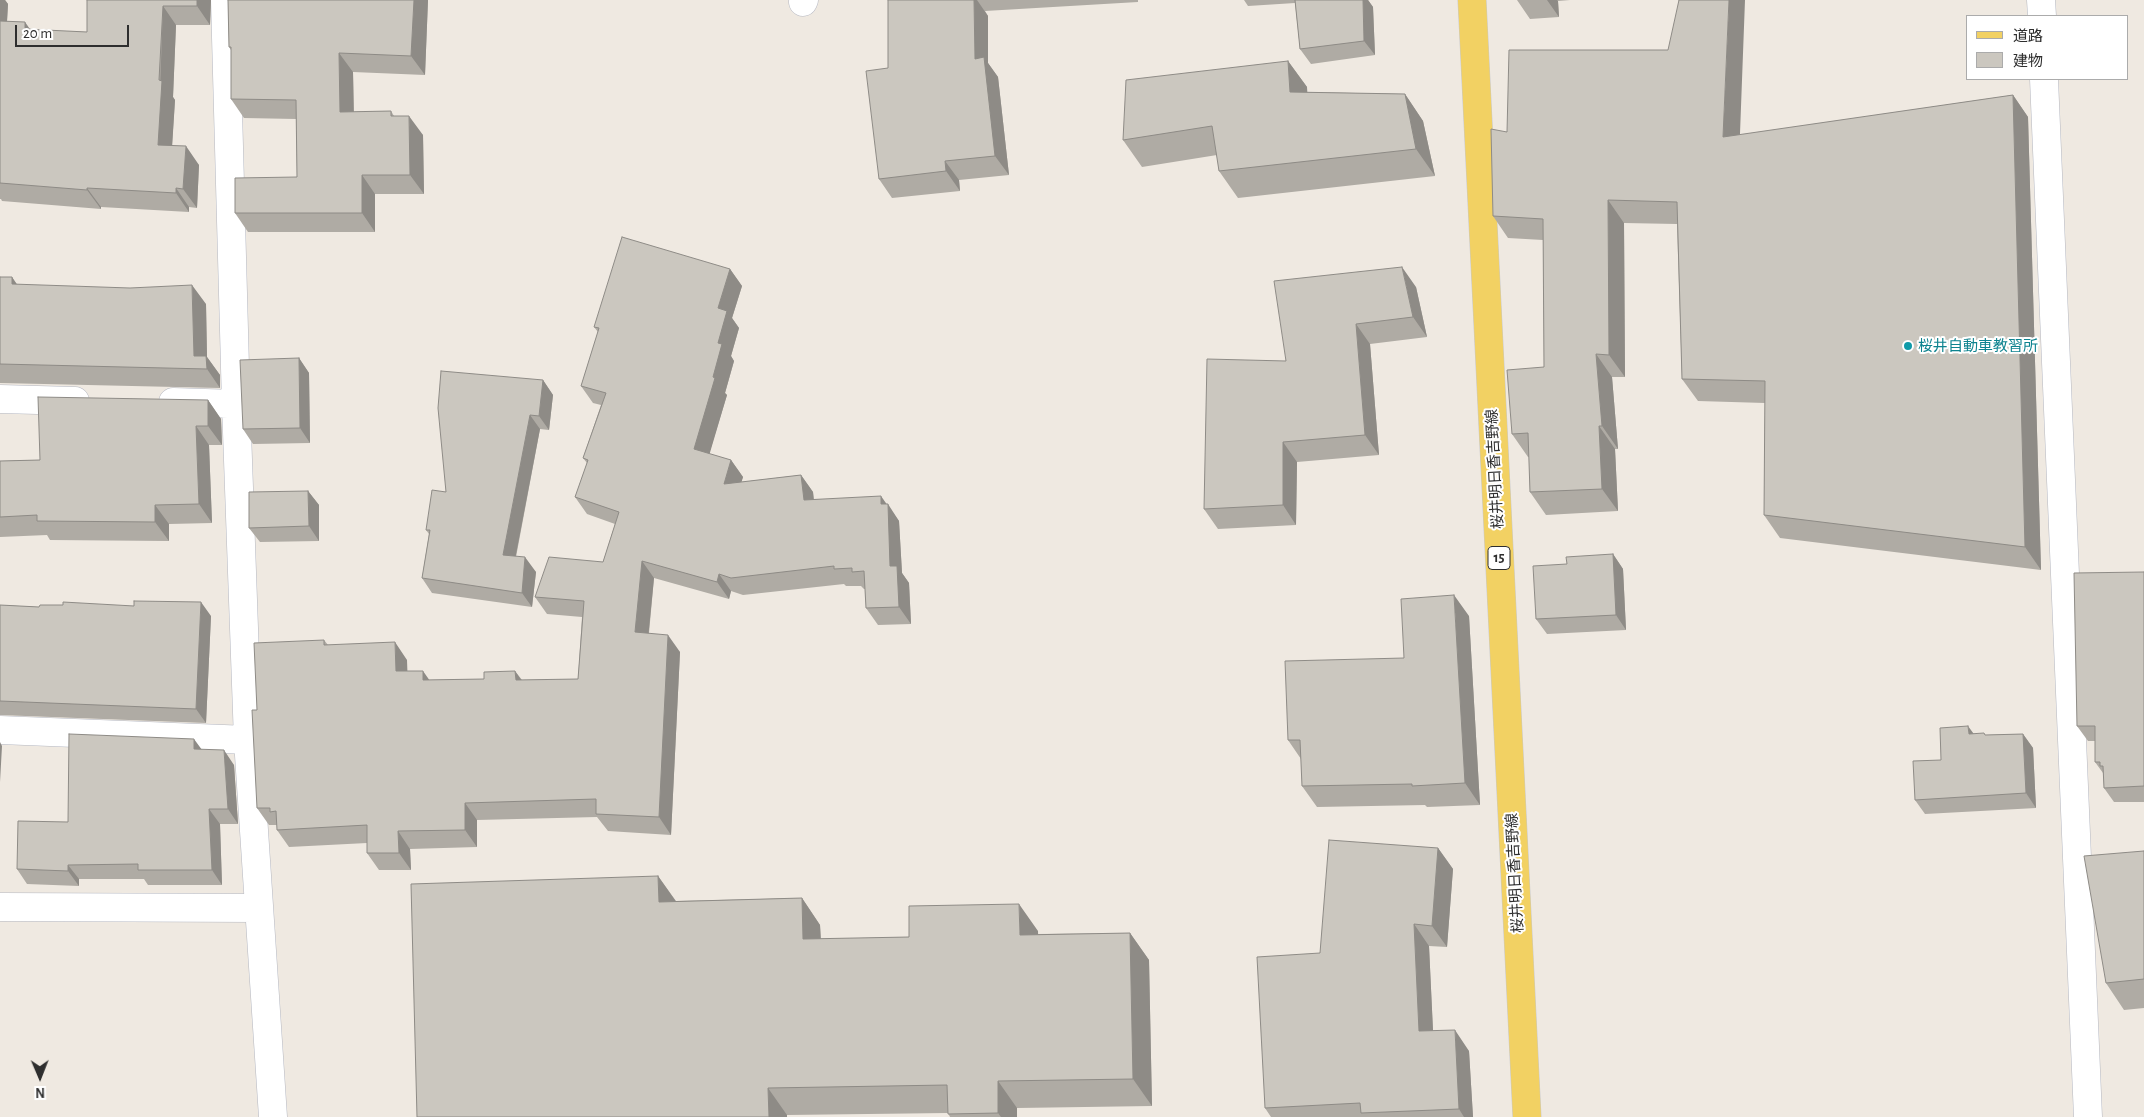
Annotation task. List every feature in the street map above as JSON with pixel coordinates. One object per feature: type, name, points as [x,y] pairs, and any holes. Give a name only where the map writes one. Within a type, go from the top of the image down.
[{"type":"main road","name":"桜井明日香吉野線","points":[[1472,0],[1527,1117]]},
{"type":"street","points":[[225,0],[236,404],[248,740],[273,1117]]},
{"type":"street","points":[[2041,0],[2042,15]]},
{"type":"street","points":[[2044,80],[2088,1117]]},
{"type":"street","points":[[0,400],[98,401]]},
{"type":"street","points":[[148,402],[236,404]]},
{"type":"street","points":[[0,730],[248,740]]},
{"type":"street","points":[[0,907],[258,908]]},
{"type":"building","points":[[87,0],[197,0],[197,6],[163,6],[159,80],[162,81],[158,145],[186,146],[183,189],[176,188],[176,193],[87,188],[87,190],[0,183],[0,21],[25,22],[25,29],[87,32]]},
{"type":"building","points":[[228,0],[414,0],[411,56],[339,53],[340,112],[391,111],[391,116],[409,116],[410,175],[362,175],[362,213],[235,213],[235,178],[297,177],[296,100],[231,99],[231,47],[229,47]]},
{"type":"building","points":[[888,0],[974,0],[975,59],[984,57],[995,156],[945,161],[946,171],[879,179],[866,71],[888,68]]},
{"type":"building","points":[[1295,0],[1363,0],[1364,41],[1300,49]]},
{"type":"building","points":[[1679,0],[1729,0],[1723,137],[2013,95],[2025,547],[1764,515],[1765,381],[1682,379],[1677,202],[1608,200],[1609,355],[1596,354],[1602,426],[1599,426],[1602,489],[1530,492],[1528,433],[1512,434],[1507,370],[1544,367],[1543,219],[1493,216],[1491,129],[1507,132],[1509,50],[1668,50]]},
{"type":"building","points":[[1288,61],[1290,92],[1405,94],[1416,149],[1219,171],[1212,126],[1123,140],[1126,80]]},
{"type":"building","points":[[622,237],[730,269],[718,308],[727,311],[718,343],[722,344],[713,377],[715,378],[694,449],[731,460],[724,484],[801,475],[804,500],[881,496],[881,504],[888,504],[890,566],[897,566],[899,607],[866,608],[864,571],[852,572],[852,568],[834,569],[834,566],[731,578],[719,574],[717,582],[642,561],[635,632],[668,635],[659,817],[596,814],[596,799],[465,803],[465,830],[398,831],[399,853],[367,853],[367,825],[277,830],[276,811],[270,812],[270,808],[257,808],[252,710],[257,710],[254,643],[324,640],[324,645],[395,642],[396,671],[423,671],[423,680],[484,679],[484,672],[515,671],[516,680],[578,679],[584,601],[535,597],[549,557],[603,562],[619,512],[575,497],[588,460],[583,458],[606,393],[581,386],[599,328],[594,327]]},
{"type":"building","points":[[1402,267],[1413,317],[1356,324],[1365,435],[1283,442],[1283,505],[1204,509],[1207,359],[1286,361],[1274,281]]},
{"type":"building","points":[[0,277],[12,277],[12,284],[130,288],[192,285],[194,356],[206,356],[207,369],[0,364]]},
{"type":"building","points":[[299,358],[300,428],[243,429],[240,360]]},
{"type":"building","points":[[441,371],[543,380],[539,416],[530,415],[503,555],[525,557],[522,593],[422,578],[430,530],[426,530],[432,490],[446,492],[438,408]]},
{"type":"building","points":[[38,397],[208,400],[208,426],[196,426],[199,504],[155,505],[155,522],[37,521],[37,515],[0,517],[0,461],[40,460]]},
{"type":"building","points":[[308,491],[309,526],[249,528],[249,492]]},
{"type":"building","points":[[1613,554],[1616,615],[1536,619],[1533,566],[1567,564],[1566,557]]},
{"type":"building","points":[[2144,572],[2144,786],[2104,788],[2103,766],[2100,766],[2100,762],[2095,762],[2095,726],[2077,726],[2074,573]]},
{"type":"building","points":[[1454,595],[1465,783],[1412,786],[1412,784],[1302,786],[1300,740],[1288,740],[1285,661],[1404,658],[1401,599]]},
{"type":"building","points":[[134,601],[201,602],[196,709],[0,701],[0,605],[39,607],[40,605],[63,605],[63,602],[134,606]]},
{"type":"building","points":[[1968,726],[1969,734],[2023,734],[2026,793],[1915,800],[1913,761],[1941,760],[1940,728]]},
{"type":"building","points":[[69,734],[194,739],[194,749],[224,750],[228,809],[209,809],[212,870],[138,870],[138,864],[68,865],[68,871],[17,869],[18,821],[68,822]]},
{"type":"building","points":[[1329,840],[1438,848],[1432,926],[1414,924],[1419,1031],[1455,1030],[1459,1109],[1361,1113],[1360,1103],[1265,1108],[1257,957],[1320,953]]},
{"type":"building","points":[[2144,851],[2144,979],[2106,983],[2084,856]]},
{"type":"building","points":[[658,876],[659,902],[802,898],[803,939],[909,937],[909,906],[1019,904],[1020,935],[1130,933],[1133,1079],[998,1081],[998,1113],[948,1114],[947,1085],[768,1088],[769,1117],[417,1117],[411,884]]},
{"type":"place","name":"桜井自動車教習所","points":[[1908,346]]}]
